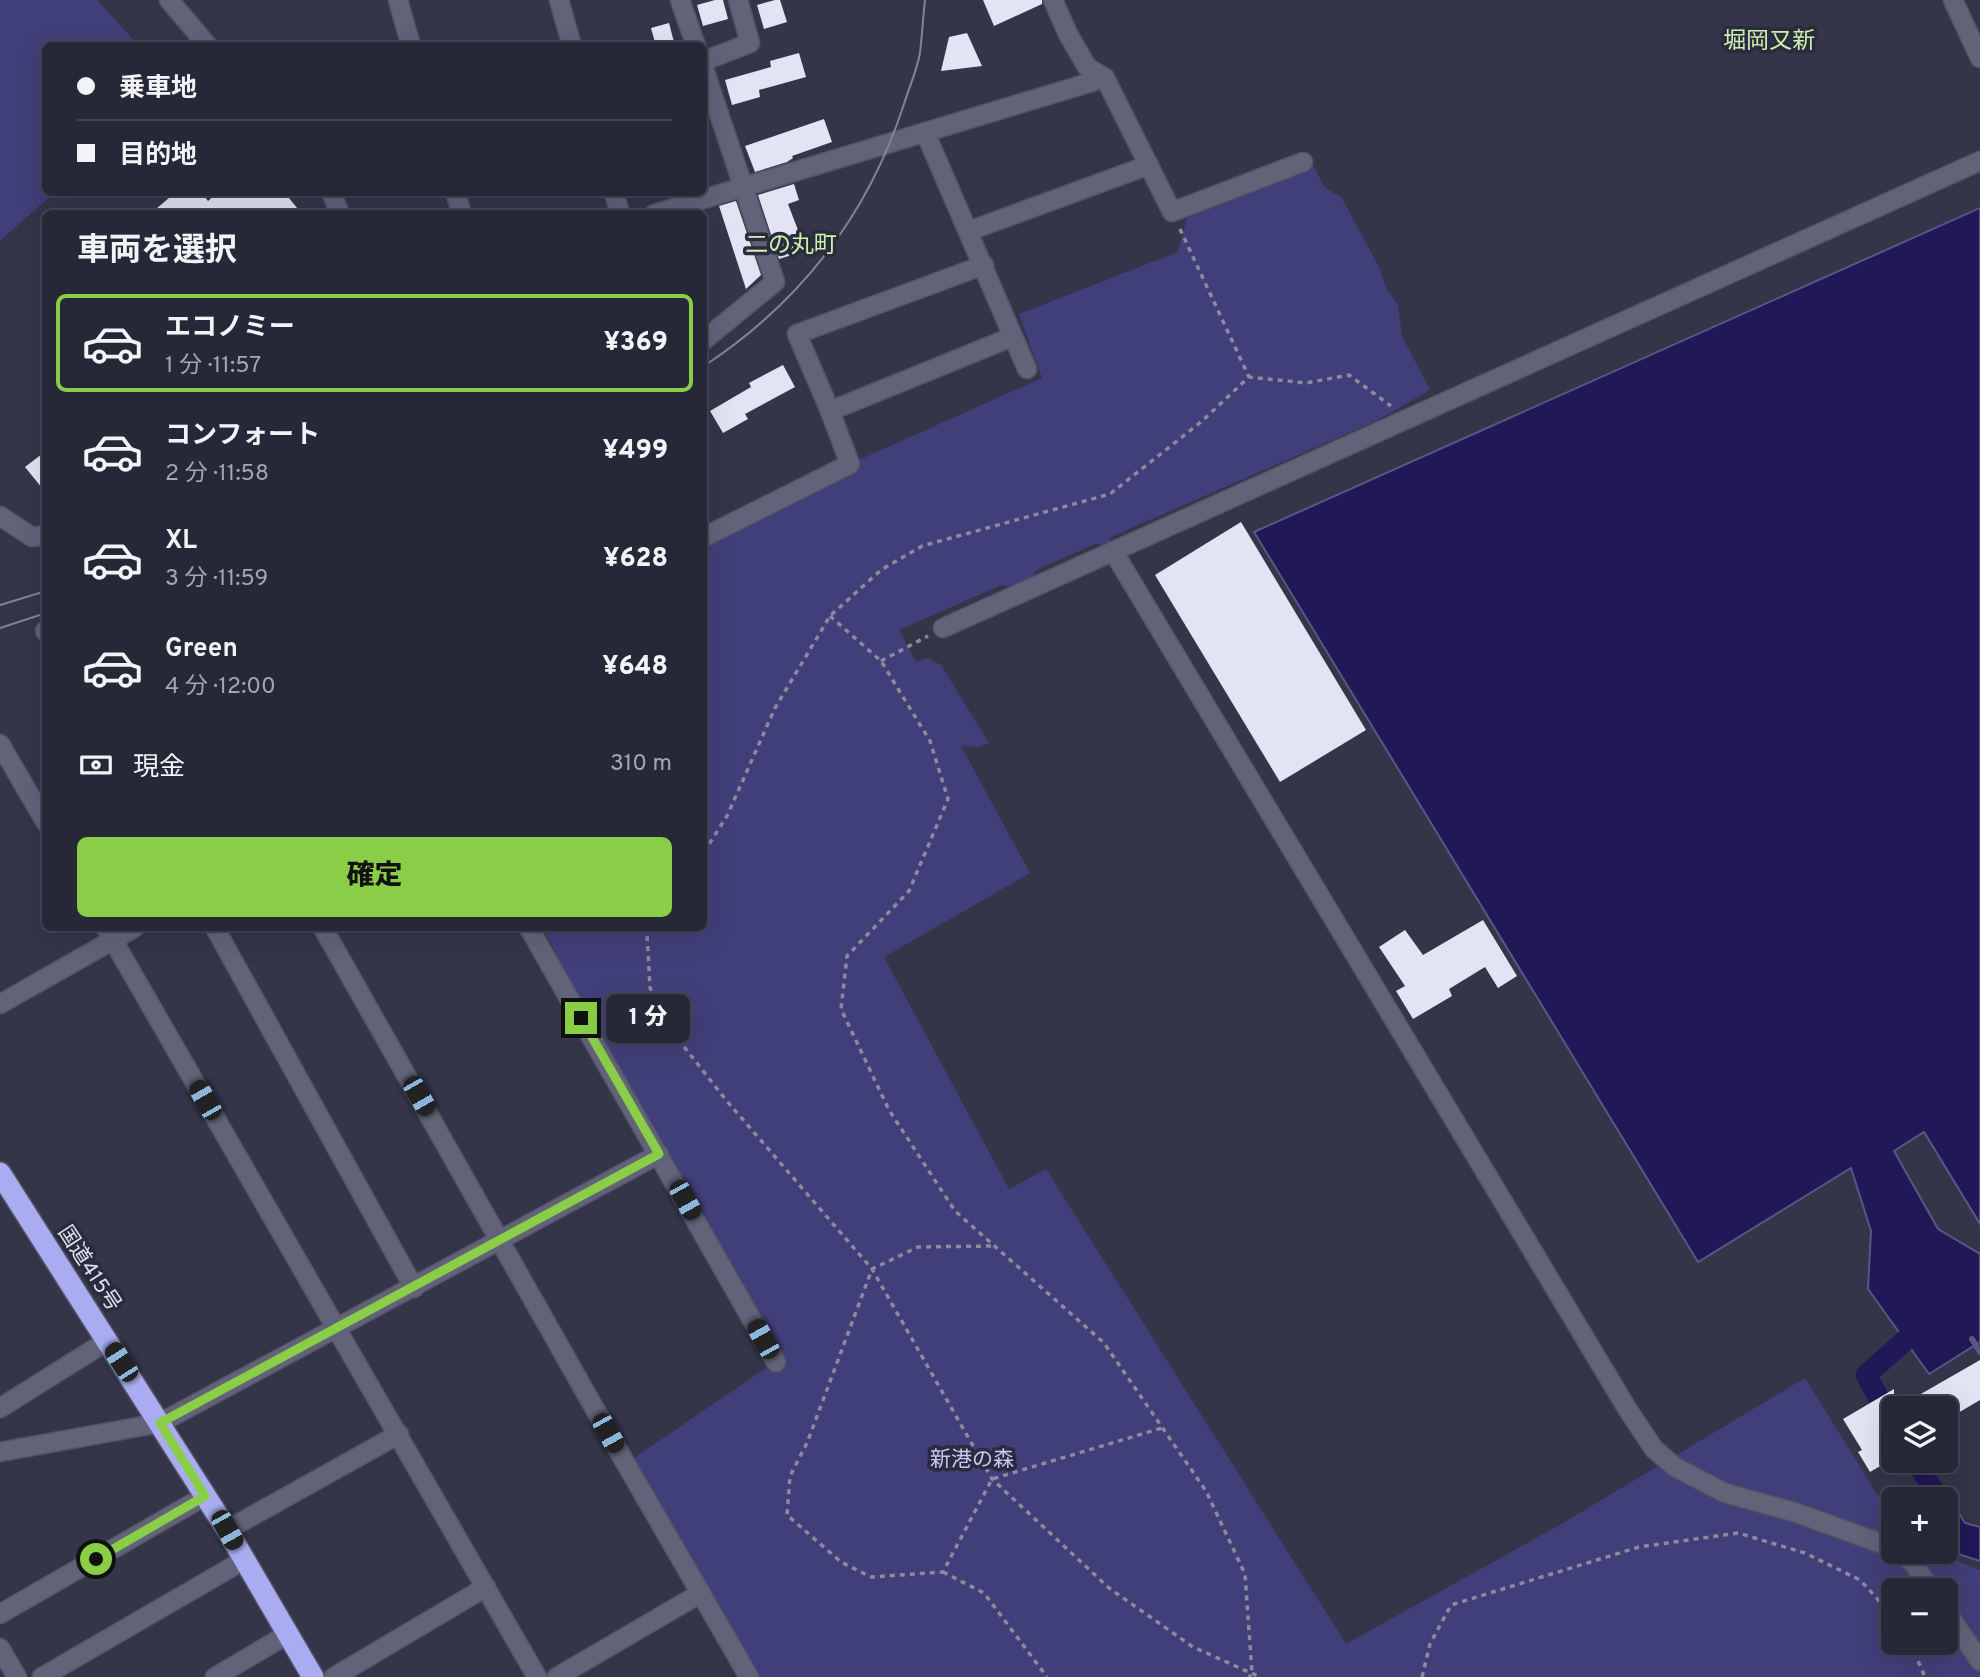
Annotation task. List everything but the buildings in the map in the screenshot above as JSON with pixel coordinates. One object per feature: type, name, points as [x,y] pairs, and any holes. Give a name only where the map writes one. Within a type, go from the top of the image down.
[{"type":"highway","name":"国道415号","points":[[0,1173],[227,1530],[313,1677]]},
{"type":"street","points":[[169,0],[205,42]]},
{"type":"street","points":[[398,0],[410,42]]},
{"type":"street","points":[[559,0],[571,42]]},
{"type":"street","points":[[680,0],[695,42]]},
{"type":"street","points":[[707,60],[750,43],[738,0]]},
{"type":"street","points":[[1053,0],[1087,67],[1105,78],[1172,212],[1303,162]]},
{"type":"street","points":[[1954,0],[1980,58]]},
{"type":"street","points":[[707,78],[775,282],[707,338]]},
{"type":"street","points":[[668,210],[1105,78]]},
{"type":"street","points":[[925,132],[1027,369]]},
{"type":"street","points":[[943,628],[1980,161]]},
{"type":"street","points":[[969,231],[1149,165]]},
{"type":"street","points":[[707,536],[850,464],[797,334],[984,265]]},
{"type":"street","points":[[830,411],[1012,337]]},
{"type":"street","points":[[0,516],[33,537],[42,536]]},
{"type":"street","points":[[1113,551],[1654,1449],[1675,1467],[1725,1493],[1794,1512],[1881,1543]]},
{"type":"street","points":[[0,744],[42,816]]},
{"type":"street","points":[[217,931],[414,1288]]},
{"type":"street","points":[[325,931],[749,1677]]},
{"type":"street","points":[[531,931],[776,1362]]},
{"type":"street","points":[[0,1004],[109,934],[537,1677]]},
{"type":"street","points":[[0,1452],[160,1423],[659,1154]]},
{"type":"street","points":[[0,1408],[107,1341]]},
{"type":"street","points":[[227,1530],[399,1434]]},
{"type":"street","points":[[0,1614],[205,1496]]},
{"type":"street","points":[[42,1677],[244,1560]]},
{"type":"street","points":[[334,1677],[486,1587]]},
{"type":"street","points":[[556,1677],[701,1593]]},
{"type":"street","points":[[1958,1629],[1980,1661]]},
{"type":"street","points":[[215,1677],[288,1634]]},
{"type":"street","points":[[0,1648],[17,1677]]},
{"type":"path","points":[[1172,212],[1249,377]]},
{"type":"path","points":[[707,847],[727,816],[775,708],[830,616],[881,569],[922,546],[1110,494],[1201,422],[1249,377],[1306,383],[1349,375],[1409,418]]},
{"type":"path","points":[[830,616],[881,661],[930,741],[948,799],[909,891],[847,956],[841,1009],[896,1122],[955,1211],[1104,1343],[1206,1491],[1245,1574],[1251,1675]]},
{"type":"path","points":[[881,661],[943,628]]},
{"type":"path","points":[[650,931],[650,988],[681,1043],[726,1100],[872,1269],[992,1479],[1109,1588],[1193,1647],[1260,1677]]},
{"type":"path","points":[[993,1246],[918,1247],[872,1269],[807,1443],[790,1476],[787,1515],[841,1562],[870,1577],[943,1572],[984,1593],[1047,1677]]},
{"type":"path","points":[[943,1572],[992,1479],[1162,1427]]},
{"type":"path","points":[[1422,1677],[1430,1643],[1451,1605],[1639,1547],[1738,1533],[1805,1553],[1860,1580],[1881,1603]]},
{"type":"path","points":[[1915,1655],[1925,1677]]},
{"type":"green space","points":[[0,0],[97,0],[135,42],[42,42],[42,196],[51,196],[0,241]]},
{"type":"green space","name":"新港の森","points":[[1313,165],[1324,187],[1342,198],[1380,269],[1386,288],[1398,305],[1402,336],[1430,390],[1376,421],[1111,537],[1107,545],[1095,544],[1036,570],[1033,576],[1014,587],[1001,585],[899,630],[916,662],[928,658],[941,665],[989,743],[977,747],[961,746],[1030,873],[884,957],[1009,1189],[1046,1169],[1346,1644],[1563,1523],[1805,1378],[1881,1501],[1881,1564],[1958,1564],[1958,1562],[1980,1570],[1980,1677],[751,1677],[628,1462],[775,1362],[659,1154],[545,931],[707,931],[707,536],[850,464],[1042,378],[1019,314],[1178,252],[1187,218]]},
{"type":"shaded area","points":[[1980,208],[1980,1224],[1924,1132],[1894,1151],[1938,1229],[1980,1254],[1980,1342],[1929,1374],[1868,1289],[1871,1231],[1851,1168],[1698,1262],[1254,532]]},
{"type":"shaded area","points":[[1958,1512],[1965,1523],[1980,1527],[1980,1561],[1958,1554]]},
{"type":"waterway","points":[[1881,1402],[1866,1375],[1925,1323]]},
{"type":"waterway","points":[[1972,1339],[1980,1352]]},
{"type":"waterway","points":[[1923,1473],[1931,1487]]},
{"type":"tram line","points":[[707,364],[771,314],[827,253],[850,219],[889,145],[913,79],[920,53],[925,0]]},
{"type":"tram line","points":[[0,605],[42,592]]},
{"type":"tram line","points":[[0,628],[42,614]]},
{"type":"district","name":"堀岡又新","points":[[1769,40]]},
{"type":"district","name":"二の丸町","points":[[791,244]]},
{"type":"route","points":[[96,1559],[205,1496],[160,1423],[659,1154],[581,1018]]}]
